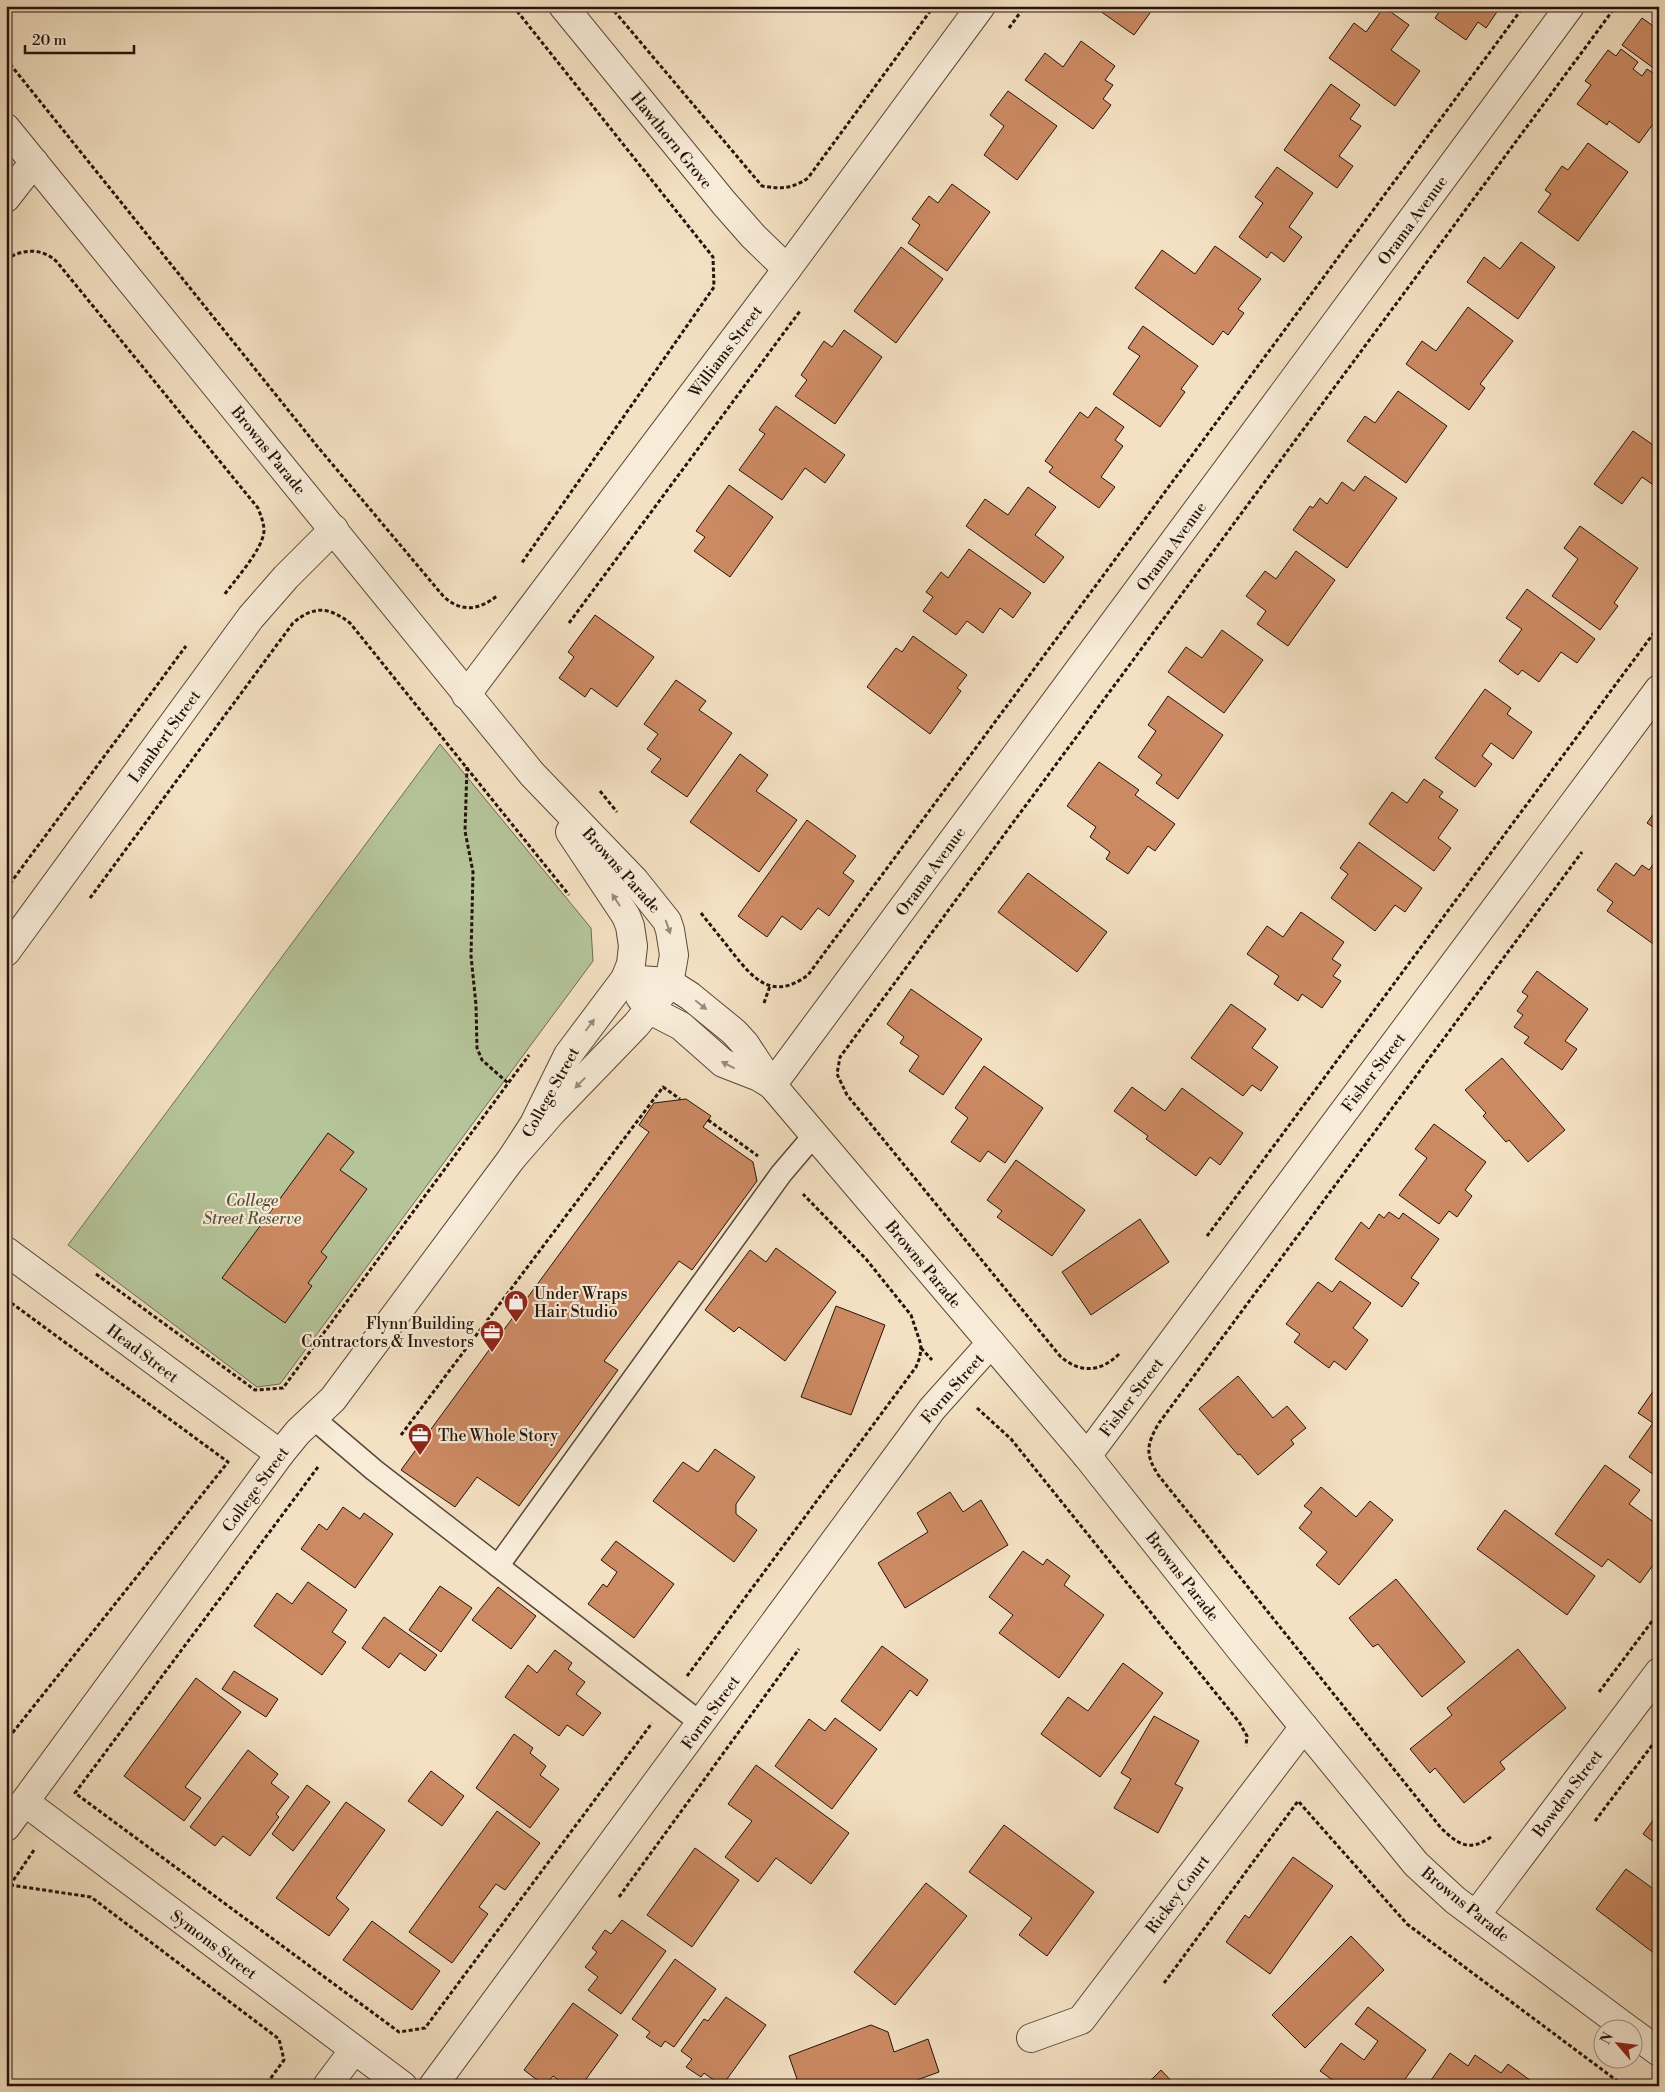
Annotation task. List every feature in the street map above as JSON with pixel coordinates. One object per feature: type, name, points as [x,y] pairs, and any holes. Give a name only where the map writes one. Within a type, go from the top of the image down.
[{"type":"street","name":"Hawthorn Grove","points":[[563,6],[724,203],[753,236],[787,269]]},
{"type":"street","name":"Williams Street","points":[[466,694],[787,269],[981,6]]},
{"type":"street","name":"Orama Avenue","points":[[772,1085],[1570,6]]},
{"type":"street","name":"Browns Parade","points":[[6,128],[532,774],[635,881],[659,909],[666,921],[674,954],[668,982],[650,1010]]},
{"type":"street","points":[[6,198],[34,162]]},
{"type":"street","name":"Lambert Street","points":[[6,952],[251,617],[286,577],[334,529]]},
{"type":"street","name":"Fisher Street","points":[[1087,1456],[1659,689]]},
{"type":"street","name":"Browns Parade","points":[[532,774],[626,916],[630,926],[633,946],[625,979]]},
{"type":"street","name":"Browns Parade","points":[[625,979],[650,1010],[681,1026],[723,1063],[758,1076],[772,1085]]},
{"type":"street","name":"Browns Parade","points":[[625,979],[668,982],[690,996],[734,1032],[745,1044],[772,1085],[1087,1456],[1241,1650],[1416,1864],[1440,1887],[1616,2020]]},
{"type":"street","name":"College Street","points":[[6,1827],[280,1454],[298,1432],[333,1399],[512,1158],[534,1124],[568,1055],[625,979]]},
{"type":"street","name":"College Street","points":[[512,1158],[552,1112],[650,1010]]},
{"type":"street","name":"Head Street","points":[[6,1251],[280,1454]]},
{"type":"street","name":"Form Street","points":[[433,2086],[702,1724],[932,1409],[991,1343]]},
{"type":"street","name":"Bowden Street","points":[[1476,1915],[1659,1672]]},
{"type":"street","name":"Rickey Court","points":[[1032,2038],[1081,2020],[1304,1727]]},
{"type":"street","name":"Symons Street","points":[[25,1802],[403,2086]]},
{"type":"street","points":[[1642,2039],[1659,2052]]},
{"type":"street","points":[[327,2086],[354,2050]]},
{"type":"lane","points":[[498,1566],[781,1174],[815,1134]]},
{"type":"lane","points":[[313,1418],[374,1470],[702,1724]]},
{"type":"path","points":[[513,6],[713,256],[714,287],[520,565]]},
{"type":"path","points":[[610,6],[762,186],[779,189],[795,186],[808,178],[934,6]]},
{"type":"path","points":[[1007,30],[1025,6]]},
{"type":"path","points":[[716,932],[751,974],[770,986],[789,986],[801,980],[811,971],[1524,6]]},
{"type":"path","points":[[1125,1346],[1112,1361],[1090,1370],[1074,1366],[1060,1356],[847,1095],[838,1074],[840,1057],[1616,6]]},
{"type":"path","points":[[6,59],[310,438],[444,597],[458,607],[471,608],[488,602],[502,590]]},
{"type":"path","points":[[6,260],[24,251],[34,251],[47,255],[57,262],[258,508],[264,531],[261,542],[221,598]]},
{"type":"path","points":[[570,623],[800,311]]},
{"type":"path","points":[[90,898],[289,628],[300,617],[314,610],[328,610],[350,623],[570,896]]},
{"type":"path","points":[[1202,1242],[1659,626]]},
{"type":"path","points":[[6,889],[186,645]]},
{"type":"path","points":[[467,767],[465,831],[473,872],[471,956],[476,1005],[477,1048],[482,1060],[508,1083]]},
{"type":"path","points":[[1496,1830],[1491,1838],[1475,1846],[1455,1842],[1441,1828],[1159,1476],[1150,1462],[1148,1448],[1154,1431],[1168,1411],[1588,844]]},
{"type":"path","points":[[764,1003],[770,986]]},
{"type":"path","points":[[91,1270],[254,1390],[283,1388],[531,1052]]},
{"type":"path","points":[[401,1435],[663,1087],[680,1100]]},
{"type":"path","points":[[318,1466],[75,1793],[399,2032],[424,2028],[670,1699],[916,1366],[920,1357],[920,1348],[912,1315],[866,1259],[781,1174],[708,1120]]},
{"type":"path","points":[[6,1299],[228,1462],[6,1741]]},
{"type":"path","points":[[920,1348],[985,1417],[1011,1440],[1239,1722],[1248,1741],[1243,1752]]},
{"type":"path","points":[[1595,1698],[1659,1612]]},
{"type":"path","points":[[619,1897],[800,1648]]},
{"type":"path","points":[[1595,1821],[1659,1736]]},
{"type":"path","points":[[1164,1983],[1298,1801],[1407,1924],[1624,2086]]},
{"type":"path","points":[[6,1891],[10,1885],[90,1897],[279,2039],[284,2060],[266,2086]]},
{"type":"green space","name":"College Street Reserve","points":[[440,744],[591,928],[593,961],[280,1384],[257,1387],[68,1245]]},
{"type":"building","points":[[1093,6],[1155,6],[1134,35]]},
{"type":"building","points":[[1443,6],[1501,6],[1486,28],[1478,22],[1466,40],[1435,18]]},
{"type":"building","points":[[1384,7],[1409,25],[1391,50],[1420,71],[1395,106],[1329,58],[1354,23],[1366,32]]},
{"type":"building","points":[[1642,18],[1659,30],[1659,72],[1622,45]]},
{"type":"building","points":[[1081,41],[1115,66],[1105,80],[1113,85],[1103,99],[1111,105],[1093,129],[1025,80],[1045,53],[1063,67]]},
{"type":"building","points":[[1621,49],[1638,62],[1633,69],[1642,76],[1647,69],[1659,77],[1659,116],[1639,143],[1609,121],[1607,125],[1577,104],[1591,85],[1585,81],[1608,50],[1616,56]]},
{"type":"building","points":[[1331,84],[1360,105],[1350,119],[1361,126],[1339,156],[1353,166],[1337,188],[1284,150]]},
{"type":"building","points":[[1008,91],[1057,126],[1017,180],[984,155],[1004,126],[990,115]]},
{"type":"building","points":[[1588,143],[1628,172],[1578,241],[1538,212],[1551,194],[1545,190],[1562,166],[1568,170]]},
{"type":"building","points":[[1277,167],[1313,193],[1289,227],[1302,237],[1284,262],[1271,252],[1267,258],[1239,237],[1263,203],[1255,197]]},
{"type":"building","points":[[952,184],[990,212],[947,271],[908,243],[920,225],[912,219],[929,196],[938,203]]},
{"type":"building","points":[[1521,242],[1555,267],[1518,319],[1467,282],[1484,257],[1500,269]]},
{"type":"building","points":[[1215,246],[1261,279],[1238,309],[1244,313],[1228,335],[1223,331],[1213,345],[1135,288],[1162,250],[1195,274]]},
{"type":"building","points":[[901,247],[943,279],[896,343],[854,311]]},
{"type":"building","points":[[1468,307],[1513,341],[1480,384],[1485,388],[1469,410],[1406,364],[1422,341],[1436,351]]},
{"type":"building","points":[[1143,326],[1198,366],[1181,389],[1185,392],[1160,427],[1113,394],[1140,356],[1128,348]]},
{"type":"building","points":[[844,330],[882,357],[835,424],[795,396],[807,380],[801,375],[824,341],[832,347]]},
{"type":"building","points":[[1398,391],[1447,426],[1406,483],[1347,441],[1365,416],[1375,423]]},
{"type":"building","points":[[776,406],[845,455],[825,483],[805,468],[782,500],[739,470],[765,434],[759,430]]},
{"type":"building","points":[[1096,407],[1124,427],[1115,440],[1123,446],[1101,477],[1115,487],[1099,508],[1049,472],[1053,467],[1045,461],[1080,412],[1088,418]]},
{"type":"building","points":[[1633,431],[1659,449],[1659,489],[1642,477],[1622,504],[1594,484]]},
{"type":"building","points":[[1365,476],[1397,498],[1347,568],[1293,530],[1310,506],[1313,508],[1320,498],[1327,504],[1342,482],[1354,491]]},
{"type":"building","points":[[729,485],[773,517],[730,577],[694,551],[705,537],[696,531]]},
{"type":"building","points":[[1028,487],[1056,507],[1035,535],[1064,557],[1044,583],[966,526],[985,499],[1008,515]]},
{"type":"building","points":[[1580,526],[1638,568],[1614,603],[1618,606],[1600,630],[1552,596],[1578,559],[1564,548]]},
{"type":"building","points":[[969,549],[1031,593],[1013,618],[1000,608],[983,633],[967,621],[956,635],[923,611],[933,597],[926,592],[941,572],[948,578]]},
{"type":"building","points":[[1296,551],[1335,580],[1288,646],[1257,624],[1266,611],[1246,596],[1265,571],[1276,579]]},
{"type":"building","points":[[1527,589],[1595,639],[1577,663],[1561,652],[1539,682],[1522,670],[1518,675],[1499,661],[1522,629],[1506,618]]},
{"type":"building","points":[[595,615],[654,657],[617,707],[591,688],[585,697],[559,678],[574,657],[568,652]]},
{"type":"building","points":[[1222,630],[1263,660],[1224,713],[1168,672],[1186,647],[1202,658]]},
{"type":"building","points":[[913,636],[967,675],[957,688],[961,691],[930,734],[867,687],[896,648],[902,652]]},
{"type":"building","points":[[676,680],[706,701],[699,710],[732,733],[687,797],[651,772],[661,759],[647,749],[658,734],[644,724]]},
{"type":"building","points":[[1485,689],[1511,708],[1507,714],[1532,732],[1513,759],[1491,743],[1482,756],[1492,764],[1475,787],[1435,758]]},
{"type":"building","points":[[1168,696],[1223,735],[1178,799],[1156,783],[1162,775],[1138,757],[1156,731],[1148,725]]},
{"type":"building","points":[[740,754],[768,775],[756,791],[797,820],[759,872],[690,822]]},
{"type":"building","points":[[1099,762],[1139,790],[1135,795],[1175,824],[1155,851],[1148,846],[1128,874],[1106,859],[1110,852],[1090,837],[1096,827],[1067,806]]},
{"type":"building","points":[[1424,779],[1443,792],[1439,797],[1458,810],[1438,838],[1451,848],[1434,871],[1369,824],[1392,792],[1407,803]]},
{"type":"building","points":[[1659,806],[1659,831],[1647,823]]},
{"type":"building","points":[[807,820],[856,856],[843,873],[854,881],[829,916],[818,908],[801,930],[782,916],[767,937],[738,916]]},
{"type":"building","points":[[1359,842],[1422,888],[1405,912],[1395,905],[1375,931],[1331,898],[1348,874],[1340,868]]},
{"type":"building","points":[[1655,862],[1659,864],[1659,948],[1607,911],[1613,902],[1597,890],[1616,863],[1634,876],[1642,865],[1649,870]]},
{"type":"building","points":[[1028,873],[1107,932],[1077,972],[998,912]]},
{"type":"building","points":[[1301,912],[1344,942],[1332,959],[1341,965],[1333,976],[1341,981],[1322,1008],[1302,994],[1298,1001],[1274,984],[1279,976],[1247,954],[1267,926],[1283,937]]},
{"type":"building","points":[[1537,971],[1588,1009],[1565,1041],[1577,1049],[1562,1070],[1524,1043],[1529,1037],[1514,1027],[1523,1015],[1517,1011],[1528,996],[1522,992]]},
{"type":"building","points":[[911,989],[982,1039],[943,1095],[909,1071],[919,1056],[900,1043],[904,1037],[887,1024]]},
{"type":"building","points":[[1231,1004],[1266,1029],[1252,1048],[1278,1067],[1261,1091],[1252,1085],[1243,1096],[1191,1058]]},
{"type":"building","points":[[1502,1058],[1565,1130],[1528,1162],[1509,1140],[1506,1142],[1483,1116],[1486,1113],[1465,1090]]},
{"type":"building","points":[[984,1066],[1043,1108],[1005,1163],[988,1151],[980,1162],[951,1142],[968,1118],[955,1108]]},
{"type":"building","points":[[1132,1087],[1165,1111],[1182,1088],[1243,1133],[1220,1165],[1210,1157],[1196,1176],[1146,1139],[1148,1136],[1114,1111]]},
{"type":"building","points":[[686,1099],[711,1116],[703,1127],[753,1162],[757,1181],[692,1270],[679,1261],[604,1361],[618,1370],[519,1506],[477,1477],[455,1507],[401,1470],[649,1132],[639,1125],[654,1103]]},
{"type":"building","points":[[1434,1124],[1486,1162],[1465,1190],[1472,1196],[1457,1217],[1449,1211],[1439,1224],[1399,1195],[1427,1158],[1415,1149]]},
{"type":"building","points":[[328,1133],[354,1152],[340,1170],[367,1189],[321,1252],[327,1257],[308,1283],[312,1286],[285,1323],[222,1278]]},
{"type":"building","points":[[1016,1160],[1085,1210],[1052,1256],[997,1217],[1002,1211],[987,1200]]},
{"type":"building","points":[[1389,1212],[1399,1219],[1403,1213],[1439,1239],[1411,1278],[1419,1283],[1402,1307],[1335,1259],[1361,1222],[1369,1229],[1379,1214],[1384,1218]]},
{"type":"building","points":[[1140,1219],[1169,1262],[1091,1315],[1062,1272]]},
{"type":"building","points":[[776,1248],[836,1292],[785,1361],[739,1327],[734,1332],[705,1310],[750,1250],[766,1262]]},
{"type":"building","points":[[1340,1281],[1371,1303],[1353,1328],[1368,1340],[1346,1370],[1334,1361],[1329,1368],[1294,1342],[1300,1334],[1286,1324],[1318,1282],[1332,1292]]},
{"type":"building","points":[[836,1306],[885,1325],[851,1415],[801,1397]]},
{"type":"building","points":[[1238,1376],[1273,1418],[1287,1406],[1306,1428],[1291,1440],[1294,1444],[1258,1475],[1240,1454],[1238,1455],[1199,1409]]},
{"type":"building","points":[[1654,1390],[1659,1393],[1659,1469],[1654,1475],[1629,1457],[1653,1423],[1638,1413]]},
{"type":"building","points":[[715,1449],[755,1477],[736,1504],[736,1514],[757,1530],[734,1562],[653,1501],[683,1462],[698,1472]]},
{"type":"building","points":[[1605,1465],[1640,1490],[1629,1504],[1659,1526],[1659,1557],[1640,1583],[1608,1559],[1602,1567],[1555,1534]]},
{"type":"building","points":[[1321,1487],[1356,1517],[1370,1501],[1393,1520],[1339,1585],[1316,1565],[1327,1552],[1299,1528],[1312,1512],[1304,1506]]},
{"type":"building","points":[[950,1492],[963,1512],[981,1500],[1008,1545],[905,1608],[878,1563],[928,1532],[917,1513]]},
{"type":"building","points":[[343,1507],[360,1519],[364,1513],[393,1534],[355,1588],[301,1549],[319,1524],[327,1530]]},
{"type":"building","points":[[1505,1510],[1595,1576],[1567,1615],[1477,1549]]},
{"type":"building","points":[[616,1541],[674,1584],[634,1638],[588,1604],[603,1584],[607,1587],[617,1572],[601,1560]]},
{"type":"building","points":[[1023,1551],[1043,1565],[1047,1559],[1070,1576],[1064,1585],[1104,1615],[1059,1678],[999,1633],[1013,1615],[989,1597]]},
{"type":"building","points":[[1396,1579],[1465,1662],[1422,1697],[1378,1644],[1373,1647],[1349,1618]]},
{"type":"building","points":[[308,1582],[347,1610],[332,1632],[346,1642],[322,1675],[254,1626],[277,1593],[292,1604]]},
{"type":"building","points":[[440,1586],[472,1608],[441,1652],[409,1630]]},
{"type":"building","points":[[498,1587],[536,1616],[511,1649],[472,1620]]},
{"type":"building","points":[[384,1617],[437,1655],[425,1671],[400,1653],[389,1668],[362,1648]]},
{"type":"building","points":[[882,1646],[928,1680],[917,1696],[910,1690],[880,1731],[841,1701]]},
{"type":"building","points":[[1518,1649],[1566,1708],[1500,1762],[1505,1769],[1464,1803],[1435,1768],[1430,1773],[1410,1749],[1452,1715],[1447,1708]]},
{"type":"building","points":[[555,1650],[572,1663],[568,1669],[585,1682],[576,1694],[601,1713],[583,1736],[567,1725],[559,1736],[505,1697],[528,1665],[537,1673]]},
{"type":"building","points":[[1123,1663],[1163,1693],[1100,1777],[1041,1734],[1068,1697],[1088,1711]]},
{"type":"building","points":[[234,1671],[278,1699],[266,1717],[222,1689]]},
{"type":"building","points":[[196,1678],[241,1712],[185,1787],[201,1798],[184,1821],[124,1776]]},
{"type":"building","points":[[1154,1716],[1199,1741],[1175,1784],[1183,1788],[1158,1833],[1114,1808],[1131,1779],[1121,1773]]},
{"type":"building","points":[[835,1718],[877,1749],[832,1809],[775,1766],[809,1719],[825,1731]]},
{"type":"building","points":[[514,1734],[533,1748],[530,1753],[546,1766],[540,1775],[559,1789],[530,1828],[476,1788]]},
{"type":"building","points":[[248,1750],[278,1774],[271,1783],[289,1797],[276,1814],[279,1817],[250,1856],[223,1836],[215,1846],[190,1827]]},
{"type":"building","points":[[756,1765],[849,1833],[811,1884],[776,1858],[758,1882],[725,1857],[752,1821],[728,1804]]},
{"type":"building","points":[[431,1771],[464,1796],[442,1826],[408,1801]]},
{"type":"building","points":[[307,1785],[330,1802],[293,1851],[272,1834]]},
{"type":"building","points":[[346,1802],[385,1830],[336,1898],[349,1909],[329,1936],[276,1898]]},
{"type":"building","points":[[497,1811],[540,1843],[505,1890],[496,1884],[479,1907],[488,1914],[452,1963],[409,1932]]},
{"type":"building","points":[[1659,1812],[1659,1846],[1643,1834]]},
{"type":"building","points":[[1004,1825],[1094,1892],[1047,1956],[1019,1935],[1032,1918],[969,1872]]},
{"type":"building","points":[[695,1848],[739,1880],[692,1947],[647,1915]]},
{"type":"building","points":[[1293,1857],[1333,1886],[1270,1974],[1226,1942],[1245,1915],[1249,1918]]},
{"type":"building","points":[[1626,1869],[1659,1893],[1659,1957],[1596,1909]]},
{"type":"building","points":[[926,1883],[967,1916],[895,2005],[854,1972]]},
{"type":"building","points":[[622,1920],[666,1951],[621,2014],[588,1990],[598,1977],[585,1967],[597,1952],[592,1948],[605,1930],[611,1934]]},
{"type":"building","points":[[372,1921],[440,1971],[412,2010],[343,1960]]},
{"type":"building","points":[[1351,1936],[1384,1970],[1305,2048],[1272,2015]]},
{"type":"building","points":[[675,1959],[716,1989],[674,2047],[665,2041],[661,2047],[646,2037],[650,2032],[632,2019]]},
{"type":"building","points":[[726,1997],[766,2025],[722,2086],[704,2073],[701,2077],[686,2067],[692,2059],[681,2051],[704,2019],[708,2021]]},
{"type":"building","points":[[573,2003],[618,2035],[581,2086],[567,2086],[553,2076],[545,2086],[524,2070]]},
{"type":"building","points":[[1368,2007],[1426,2050],[1400,2086],[1341,2086],[1320,2071],[1341,2043],[1364,2060],[1378,2041],[1355,2024]]},
{"type":"building","points":[[871,2025],[888,2032],[894,2052],[928,2039],[939,2072],[906,2084],[907,2086],[794,2086],[797,2079],[789,2056]]},
{"type":"building","points":[[1450,2053],[1468,2066],[1475,2055],[1501,2073],[1508,2064],[1538,2086],[1427,2086]]},
{"type":"building","points":[[1161,2070],[1176,2086],[1145,2086]]},
{"type":"place","name":"Under Wraps Hair Studio","points":[[516,1323]]},
{"type":"place","name":"Flynn Building Contractors & Investors","points":[[492,1353]]},
{"type":"place","name":"The Whole Story","points":[[420,1456]]}]
